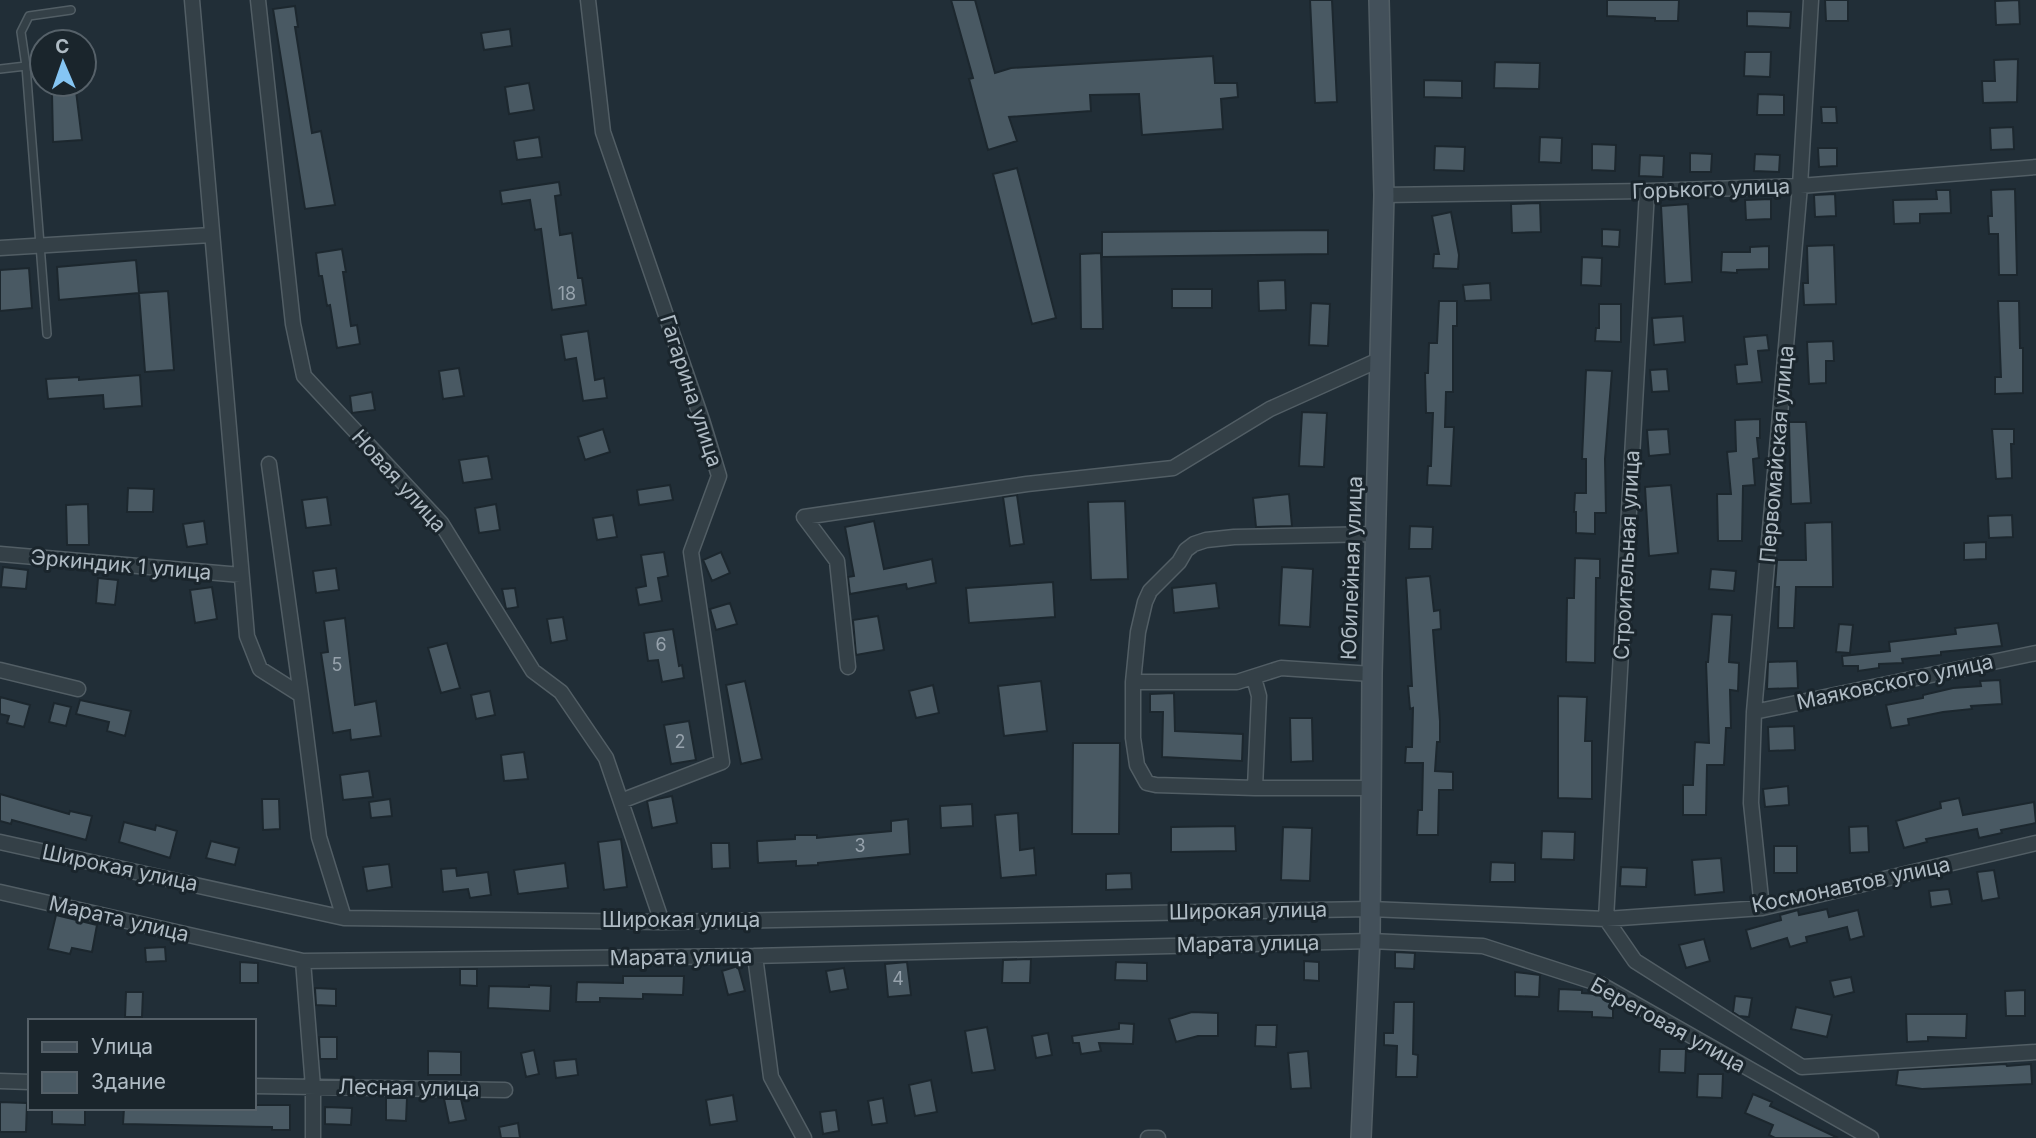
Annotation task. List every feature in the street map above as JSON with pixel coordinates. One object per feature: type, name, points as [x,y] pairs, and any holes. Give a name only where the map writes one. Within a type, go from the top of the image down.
[{"type":"main road","name":"Юбилейная улица","points":[[1361,1138],[1370,941],[1371,674],[1384,195],[1379,0]]},
{"type":"street","points":[[192,0],[247,636],[260,669],[301,695]]},
{"type":"street","name":"Новая улица","points":[[258,0],[293,324],[304,376],[441,523],[533,671],[562,692],[606,758],[662,922]]},
{"type":"street","name":"Гагарина улица","points":[[588,0],[603,132],[719,476],[691,552],[722,762],[621,801]]},
{"type":"street","name":"Первомайская улица","points":[[1762,908],[1751,803],[1754,712],[1800,186],[1811,0]]},
{"type":"street","name":"Горького улица","points":[[1384,195],[1800,186],[2036,167]]},
{"type":"street","name":"Строительная улица","points":[[1606,919],[1647,191]]},
{"type":"street","points":[[0,248],[211,235]]},
{"type":"street","points":[[848,667],[837,561],[804,517],[1027,484],[1173,468],[1270,409],[1381,359]]},
{"type":"street","points":[[269,464],[318,837],[344,918]]},
{"type":"street","points":[[1371,788],[1255,788],[1147,783],[1136,765],[1133,682],[1138,632],[1145,602],[1150,591],[1194,544],[1234,537],[1376,534]]},
{"type":"street","name":"Эркиндик 1 улица","points":[[0,554],[241,575]]},
{"type":"street","name":"Маяковского улица","points":[[1754,712],[2036,653]]},
{"type":"street","points":[[1133,682],[1237,682],[1281,668],[1371,674]]},
{"type":"street","points":[[0,670],[78,689]]},
{"type":"street","points":[[1254,678],[1259,706],[1255,788]]},
{"type":"street","name":"Широкая улица","points":[[0,842],[344,918],[662,922],[1370,909]]},
{"type":"street","name":"Космонавтов улица","points":[[1370,909],[1606,919],[1762,908],[2036,843]]},
{"type":"street","name":"Марата улица","points":[[0,892],[303,961],[755,956],[1370,941]]},
{"type":"street","name":"Береговая улица","points":[[1606,919],[1635,961],[1802,1067],[2036,1052]]},
{"type":"street","name":"Береговая улица","points":[[1370,941],[1483,946],[1600,984],[1871,1138]]},
{"type":"street","points":[[755,956],[771,1077],[804,1138]]},
{"type":"street","points":[[303,961],[313,1087],[313,1138]]},
{"type":"street","points":[[0,1081],[28,1082]]},
{"type":"street","name":"Лесная улица","points":[[256,1086],[505,1090]]},
{"type":"street","points":[[1148,1138],[1157,1138]]},
{"type":"lane","points":[[47,334],[21,32],[29,16],[71,10]]},
{"type":"lane","points":[[0,69],[26,66]]},
{"type":"building","points":[[951,0],[975,0],[995,73],[1011,68],[1213,56],[1215,83],[1237,83],[1238,97],[1221,99],[1223,129],[1142,135],[1139,94],[1090,95],[1091,111],[1009,117],[1017,141],[988,150],[969,79],[973,78]]},
{"type":"building","points":[[1310,0],[1332,0],[1337,102],[1315,103]]},
{"type":"building","points":[[1607,0],[1679,0],[1678,21],[1607,16]]},
{"type":"building","points":[[1825,0],[1848,0],[1848,21],[1826,21]]},
{"type":"building","points":[[2019,0],[2020,24],[1996,25],[1995,1]]},
{"type":"building","points":[[295,6],[298,27],[295,27],[312,133],[321,131],[335,205],[305,209],[273,9]]},
{"type":"building","points":[[1747,11],[1791,12],[1790,28],[1747,26]]},
{"type":"building","points":[[510,29],[512,46],[484,50],[481,33]]},
{"type":"building","points":[[1745,52],[1771,52],[1770,77],[1744,76]]},
{"type":"building","points":[[2018,59],[2017,102],[1983,103],[1982,81],[1995,81],[1994,60]]},
{"type":"building","points":[[1495,62],[1540,63],[1539,89],[1494,88]]},
{"type":"building","points":[[1424,80],[1462,81],[1462,98],[1424,97]]},
{"type":"building","points":[[529,83],[534,110],[509,114],[505,87]]},
{"type":"building","points":[[1758,94],[1784,95],[1784,115],[1757,115]]},
{"type":"building","points":[[52,98],[77,98],[82,140],[53,142]]},
{"type":"building","points":[[1821,107],[1836,107],[1837,123],[1822,123]]},
{"type":"building","points":[[2013,127],[2014,149],[1991,150],[1990,128]]},
{"type":"building","points":[[539,137],[542,157],[517,160],[514,141]]},
{"type":"building","points":[[1540,137],[1562,138],[1561,163],[1539,162]]},
{"type":"building","points":[[1592,144],[1616,145],[1615,171],[1592,170]]},
{"type":"building","points":[[1435,146],[1465,147],[1464,171],[1434,170]]},
{"type":"building","points":[[1818,148],[1837,148],[1837,166],[1819,167]]},
{"type":"building","points":[[1690,153],[1712,154],[1711,172],[1690,172]]},
{"type":"building","points":[[1755,154],[1780,155],[1779,172],[1754,171]]},
{"type":"building","points":[[1640,155],[1664,156],[1663,177],[1639,176]]},
{"type":"building","points":[[1017,168],[1056,318],[1032,324],[993,174]]},
{"type":"building","points":[[559,182],[561,195],[555,196],[560,235],[572,233],[578,278],[582,278],[586,305],[552,310],[541,229],[535,230],[530,200],[502,204],[500,191]]},
{"type":"building","points":[[2015,189],[2017,275],[1999,275],[1998,234],[1989,234],[1988,216],[1992,216],[1991,190]]},
{"type":"building","points":[[1936,190],[1950,190],[1951,213],[1920,214],[1920,223],[1894,224],[1893,200],[1937,199]]},
{"type":"building","points":[[1835,194],[1836,216],[1815,217],[1814,195]]},
{"type":"building","points":[[1771,199],[1771,219],[1746,220],[1745,200]]},
{"type":"building","points":[[1540,203],[1541,232],[1512,233],[1511,204]]},
{"type":"building","points":[[1688,204],[1692,282],[1665,284],[1661,206]]},
{"type":"building","points":[[1451,212],[1459,255],[1458,269],[1433,268],[1434,254],[1439,254],[1432,216]]},
{"type":"building","points":[[1602,229],[1620,230],[1619,247],[1602,246]]},
{"type":"building","points":[[1328,230],[1328,254],[1102,257],[1102,232]]},
{"type":"building","points":[[1834,245],[1836,304],[1804,305],[1803,283],[1808,283],[1807,246]]},
{"type":"building","points":[[1769,246],[1769,269],[1721,272],[1722,252],[1750,252],[1750,247]]},
{"type":"building","points":[[342,249],[351,326],[357,325],[360,344],[337,348],[330,305],[327,306],[316,253]]},
{"type":"building","points":[[1101,253],[1103,329],[1081,329],[1080,254]]},
{"type":"building","points":[[1582,257],[1602,258],[1601,286],[1581,285]]},
{"type":"building","points":[[136,260],[139,293],[59,300],[57,267]]},
{"type":"building","points":[[29,268],[32,308],[0,311],[0,270]]},
{"type":"building","points":[[1285,280],[1286,310],[1259,311],[1258,281]]},
{"type":"building","points":[[1490,283],[1491,300],[1465,301],[1463,285]]},
{"type":"building","points":[[1172,289],[1212,289],[1212,308],[1172,308]]},
{"type":"building","points":[[168,291],[174,370],[145,372],[139,293]]},
{"type":"building","points":[[1439,301],[1457,301],[1457,326],[1453,326],[1453,392],[1446,392],[1445,427],[1454,427],[1451,486],[1427,485],[1428,466],[1431,466],[1433,413],[1426,413],[1425,373],[1428,373],[1429,343],[1437,343]]},
{"type":"building","points":[[1998,301],[2019,301],[2023,393],[1995,394],[1995,377],[2001,377]]},
{"type":"building","points":[[1311,303],[1330,304],[1328,346],[1309,345]]},
{"type":"building","points":[[1599,304],[1621,304],[1621,342],[1595,341],[1596,328],[1599,328]]},
{"type":"building","points":[[1683,316],[1685,342],[1654,345],[1652,318]]},
{"type":"building","points":[[588,331],[595,380],[604,378],[607,398],[583,401],[576,358],[565,360],[561,335]]},
{"type":"building","points":[[1767,335],[1769,350],[1758,351],[1762,382],[1737,384],[1735,365],[1747,364],[1744,337]]},
{"type":"building","points":[[1833,341],[1834,361],[1826,361],[1826,383],[1809,384],[1807,342]]},
{"type":"building","points":[[459,368],[464,396],[443,399],[439,371]]},
{"type":"building","points":[[1667,369],[1669,391],[1652,392],[1650,370]]},
{"type":"building","points":[[1586,370],[1612,371],[1605,459],[1606,513],[1595,513],[1595,534],[1576,533],[1574,512],[1575,493],[1586,493],[1586,459],[1582,459]]},
{"type":"building","points":[[140,375],[142,406],[104,409],[103,395],[48,399],[46,379],[79,377],[79,380]]},
{"type":"building","points":[[372,392],[375,410],[352,413],[350,396]]},
{"type":"building","points":[[1302,412],[1327,413],[1324,467],[1299,466]]},
{"type":"building","points":[[1760,419],[1760,438],[1757,438],[1759,458],[1753,459],[1755,485],[1743,486],[1742,541],[1718,541],[1717,494],[1731,494],[1727,452],[1736,451],[1735,420]]},
{"type":"building","points":[[1789,422],[1806,422],[1811,503],[1791,504]]},
{"type":"building","points":[[603,429],[610,452],[585,460],[578,437]]},
{"type":"building","points":[[1668,429],[1670,454],[1649,456],[1647,430]]},
{"type":"building","points":[[1992,429],[2014,429],[2014,444],[2011,444],[2012,478],[1996,479]]},
{"type":"building","points":[[488,456],[492,479],[463,483],[459,460]]},
{"type":"building","points":[[670,485],[673,500],[639,505],[637,490]]},
{"type":"building","points":[[1671,485],[1678,553],[1649,556],[1645,487]]},
{"type":"building","points":[[128,488],[154,489],[153,512],[127,512]]},
{"type":"building","points":[[1289,494],[1292,526],[1256,527],[1253,498]]},
{"type":"building","points":[[1017,495],[1024,544],[1010,546],[1003,497]]},
{"type":"building","points":[[327,497],[331,525],[306,528],[302,500]]},
{"type":"building","points":[[1125,501],[1128,579],[1091,580],[1088,502]]},
{"type":"building","points":[[88,504],[89,545],[67,545],[66,505]]},
{"type":"building","points":[[496,504],[500,530],[479,533],[475,508]]},
{"type":"building","points":[[613,515],[617,537],[597,540],[593,518]]},
{"type":"building","points":[[2012,515],[2013,537],[1989,538],[1988,516]]},
{"type":"building","points":[[204,521],[207,544],[187,547],[183,524]]},
{"type":"building","points":[[874,521],[884,569],[932,559],[936,583],[907,589],[906,584],[850,594],[848,577],[854,576],[845,527]]},
{"type":"building","points":[[1832,522],[1833,587],[1796,587],[1794,628],[1778,628],[1779,587],[1775,587],[1777,560],[1806,560],[1805,523]]},
{"type":"building","points":[[1410,526],[1433,527],[1432,549],[1409,549]]},
{"type":"building","points":[[1986,542],[1986,559],[1964,560],[1964,543]]},
{"type":"building","points":[[664,552],[668,576],[658,578],[662,601],[639,605],[636,588],[646,586],[641,555]]},
{"type":"building","points":[[721,552],[730,573],[712,581],[703,560]]},
{"type":"building","points":[[1575,558],[1600,559],[1600,578],[1596,578],[1595,663],[1566,662],[1567,598],[1574,598]]},
{"type":"building","points":[[3,567],[28,570],[26,589],[1,587]]},
{"type":"building","points":[[1282,567],[1313,569],[1310,627],[1279,625]]},
{"type":"building","points":[[336,568],[339,590],[316,593],[313,571]]},
{"type":"building","points":[[1711,569],[1736,571],[1734,591],[1709,589]]},
{"type":"building","points":[[1430,576],[1434,611],[1440,610],[1441,629],[1433,630],[1440,721],[1435,771],[1453,772],[1453,790],[1439,790],[1438,835],[1417,835],[1418,810],[1422,810],[1423,763],[1405,763],[1406,747],[1412,747],[1413,708],[1410,709],[1408,686],[1412,686],[1406,578]]},
{"type":"building","points":[[98,578],[118,580],[115,605],[96,603]]},
{"type":"building","points":[[1053,582],[1055,617],[969,623],[966,588]]},
{"type":"building","points":[[1216,583],[1219,608],[1174,613],[1172,588]]},
{"type":"building","points":[[212,587],[217,619],[195,623],[190,590]]},
{"type":"building","points":[[515,588],[518,607],[506,609],[502,589]]},
{"type":"building","points":[[730,603],[737,624],[716,630],[710,609]]},
{"type":"building","points":[[1712,614],[1732,615],[1729,662],[1739,663],[1738,691],[1730,690],[1731,728],[1726,728],[1724,765],[1707,765],[1706,815],[1683,815],[1683,785],[1693,785],[1695,742],[1709,743],[1706,662]]},
{"type":"building","points":[[878,616],[884,650],[856,655],[853,620]]},
{"type":"building","points":[[563,617],[567,640],[551,643],[547,619]]},
{"type":"building","points":[[345,618],[355,705],[376,701],[381,736],[351,740],[350,730],[333,733],[321,653],[328,652],[324,621]]},
{"type":"building","points":[[1998,623],[2002,646],[1941,652],[1941,655],[1902,659],[1903,663],[1879,664],[1879,668],[1858,671],[1858,666],[1843,666],[1842,656],[1890,651],[1889,642],[1956,634],[1955,628]]},
{"type":"building","points":[[1839,624],[1853,625],[1850,653],[1836,652]]},
{"type":"building","points":[[673,629],[679,666],[682,665],[684,678],[662,682],[658,660],[648,661],[644,633]]},
{"type":"building","points":[[447,643],[460,688],[441,693],[428,648]]},
{"type":"building","points":[[1797,661],[1798,688],[1767,689],[1768,662]]},
{"type":"building","points":[[2000,680],[2002,704],[1971,706],[1972,709],[1908,719],[1909,725],[1891,728],[1886,705],[1923,698],[1923,695],[1953,688],[1981,686],[1980,681]]},
{"type":"building","points":[[745,681],[762,759],[741,764],[726,685]]},
{"type":"building","points":[[1041,681],[1047,731],[1004,736],[998,686]]},
{"type":"building","points":[[933,685],[939,713],[916,718],[909,691]]},
{"type":"building","points":[[490,691],[495,715],[476,719],[471,695]]},
{"type":"building","points":[[1174,693],[1175,731],[1243,734],[1242,761],[1162,757],[1163,712],[1150,712],[1150,694]]},
{"type":"building","points":[[1558,696],[1587,697],[1585,741],[1592,741],[1592,799],[1558,798]]},
{"type":"building","points":[[0,697],[30,705],[24,727],[7,723],[9,716],[0,714]]},
{"type":"building","points":[[80,700],[131,711],[125,736],[107,731],[109,722],[76,714]]},
{"type":"building","points":[[54,703],[71,707],[66,726],[49,722]]},
{"type":"building","points":[[1290,718],[1312,718],[1313,761],[1291,762]]},
{"type":"building","points":[[689,721],[696,760],[671,764],[664,725]]},
{"type":"building","points":[[1794,726],[1795,750],[1769,751],[1768,727]]},
{"type":"building","points":[[1073,743],[1120,743],[1119,834],[1072,834]]},
{"type":"building","points":[[524,752],[528,779],[504,781],[501,755]]},
{"type":"building","points":[[369,771],[373,797],[343,800],[340,775]]},
{"type":"building","points":[[1788,786],[1789,805],[1765,807],[1763,789]]},
{"type":"building","points":[[0,794],[69,814],[70,811],[92,816],[86,840],[12,820],[11,824],[0,821]]},
{"type":"building","points":[[672,796],[677,823],[652,828],[647,801]]},
{"type":"building","points":[[1959,798],[1963,815],[2034,802],[2036,823],[2001,830],[2002,833],[1979,838],[1977,829],[1926,839],[1927,842],[1904,848],[1896,821],[1941,808],[1940,802]]},
{"type":"building","points":[[262,799],[279,799],[280,829],[263,830]]},
{"type":"building","points":[[390,799],[392,816],[371,818],[369,802]]},
{"type":"building","points":[[972,804],[973,826],[941,828],[940,806]]},
{"type":"building","points":[[1018,813],[1020,850],[1034,848],[1036,875],[1001,878],[995,815]]},
{"type":"building","points":[[908,819],[910,854],[818,865],[796,866],[796,861],[758,863],[757,841],[795,839],[795,835],[817,835],[817,838],[891,831],[891,821]]},
{"type":"building","points":[[124,822],[155,830],[156,825],[177,831],[170,858],[119,842]]},
{"type":"building","points":[[1235,826],[1236,851],[1171,852],[1171,827]]},
{"type":"building","points":[[1868,826],[1869,852],[1850,853],[1849,827]]},
{"type":"building","points":[[1283,827],[1312,828],[1310,881],[1281,880]]},
{"type":"building","points":[[1542,831],[1575,832],[1574,860],[1541,859]]},
{"type":"building","points":[[621,839],[627,887],[604,890],[598,842]]},
{"type":"building","points":[[211,841],[239,848],[235,865],[206,858]]},
{"type":"building","points":[[711,843],[729,843],[730,868],[712,869]]},
{"type":"building","points":[[1774,846],[1797,846],[1797,873],[1774,873]]},
{"type":"building","points":[[1721,858],[1724,892],[1695,895],[1692,860]]},
{"type":"building","points":[[1491,862],[1515,863],[1515,882],[1490,882]]},
{"type":"building","points":[[565,863],[568,888],[518,894],[514,870]]},
{"type":"building","points":[[389,864],[392,887],[367,891],[363,867]]},
{"type":"building","points":[[1621,867],[1647,868],[1646,887],[1620,886]]},
{"type":"building","points":[[456,868],[457,876],[488,872],[491,895],[470,898],[468,889],[443,892],[441,869]]},
{"type":"building","points":[[1994,870],[1999,898],[1982,901],[1977,872]]},
{"type":"building","points":[[1131,873],[1132,889],[1106,890],[1106,874]]},
{"type":"building","points":[[1949,889],[1952,904],[1931,907],[1929,891]]},
{"type":"building","points":[[1827,909],[1829,917],[1858,910],[1864,936],[1850,940],[1847,927],[1806,937],[1807,942],[1790,947],[1787,938],[1751,949],[1746,930],[1781,920],[1780,915],[1798,910],[1799,915]]},
{"type":"building","points":[[56,915],[97,925],[92,952],[72,948],[70,954],[48,949]]},
{"type":"building","points":[[1704,939],[1710,961],[1686,968],[1679,945]]},
{"type":"building","points":[[165,947],[166,961],[146,962],[145,948]]},
{"type":"building","points":[[1395,952],[1415,953],[1414,969],[1395,968]]},
{"type":"building","points":[[1031,959],[1030,983],[1002,983],[1003,960]]},
{"type":"building","points":[[1304,961],[1319,962],[1319,981],[1304,980]]},
{"type":"building","points":[[240,962],[258,963],[258,983],[240,983]]},
{"type":"building","points":[[907,962],[911,995],[888,997],[885,964]]},
{"type":"building","points":[[1116,962],[1147,963],[1147,981],[1115,980]]},
{"type":"building","points":[[738,966],[745,991],[728,995],[722,971]]},
{"type":"building","points":[[844,968],[848,989],[830,992],[826,971]]},
{"type":"building","points":[[460,969],[477,969],[477,986],[460,985]]},
{"type":"building","points":[[1515,972],[1540,975],[1539,997],[1515,996]]},
{"type":"building","points":[[623,976],[684,976],[683,995],[643,994],[643,999],[600,998],[600,1002],[576,1002],[577,982],[623,983]]},
{"type":"building","points":[[1851,977],[1854,992],[1834,997],[1830,981]]},
{"type":"building","points":[[489,986],[551,986],[550,1011],[488,1008]]},
{"type":"building","points":[[315,988],[336,989],[336,1006],[316,1005]]},
{"type":"building","points":[[1559,989],[1582,990],[1582,993],[1597,994],[1613,1002],[1613,1018],[1592,1017],[1592,1012],[1558,1011]]},
{"type":"building","points":[[2025,990],[2025,1016],[2006,1016],[2005,991]]},
{"type":"building","points":[[126,992],[143,992],[142,1017],[125,1017]]},
{"type":"building","points":[[1735,996],[1752,998],[1749,1017],[1733,1012]]},
{"type":"building","points":[[1394,1002],[1414,1002],[1413,1054],[1418,1055],[1417,1077],[1396,1077],[1397,1046],[1384,1045],[1384,1033],[1393,1033]]},
{"type":"building","points":[[1796,1007],[1832,1015],[1827,1037],[1791,1029]]},
{"type":"building","points":[[1192,1012],[1218,1013],[1218,1036],[1198,1036],[1176,1042],[1169,1019]]},
{"type":"building","points":[[1906,1014],[1967,1014],[1966,1038],[1928,1037],[1928,1041],[1907,1042]]},
{"type":"building","points":[[1119,1023],[1134,1024],[1133,1044],[1099,1043],[1101,1051],[1081,1054],[1079,1043],[1073,1043],[1072,1036],[1119,1029]]},
{"type":"building","points":[[1256,1025],[1277,1025],[1276,1047],[1255,1046]]},
{"type":"building","points":[[987,1027],[995,1070],[972,1073],[965,1031]]},
{"type":"building","points":[[1048,1033],[1052,1055],[1036,1058],[1032,1036]]},
{"type":"building","points":[[319,1037],[337,1037],[337,1059],[320,1059]]},
{"type":"building","points":[[1660,1049],[1686,1049],[1685,1073],[1659,1072]]},
{"type":"building","points":[[534,1050],[539,1074],[526,1077],[521,1053]]},
{"type":"building","points":[[428,1051],[461,1052],[461,1075],[428,1075]]},
{"type":"building","points":[[1308,1051],[1311,1088],[1291,1089],[1288,1053]]},
{"type":"building","points":[[576,1059],[578,1075],[556,1078],[554,1061]]},
{"type":"building","points":[[2031,1064],[2032,1084],[1922,1089],[1896,1085],[1898,1070]]},
{"type":"building","points":[[1698,1074],[1723,1074],[1722,1098],[1697,1097]]},
{"type":"building","points":[[931,1080],[937,1112],[915,1116],[909,1085]]},
{"type":"building","points":[[1753,1094],[1772,1102],[1770,1106],[1838,1138],[1775,1138],[1769,1135],[1773,1125],[1745,1113]]},
{"type":"building","points":[[733,1095],[737,1121],[710,1125],[706,1100]]},
{"type":"building","points":[[386,1098],[407,1098],[406,1121],[386,1120]]},
{"type":"building","points":[[883,1098],[887,1123],[872,1125],[868,1101]]},
{"type":"building","points":[[444,1099],[461,1099],[466,1120],[449,1123]]},
{"type":"building","points":[[0,1102],[27,1103],[26,1132],[0,1132]]},
{"type":"building","points":[[256,1105],[290,1105],[290,1130],[272,1130],[272,1127],[123,1124],[124,1110],[256,1110]]},
{"type":"building","points":[[325,1107],[352,1108],[351,1125],[325,1124]]},
{"type":"building","points":[[52,1110],[85,1110],[85,1125],[52,1124]]},
{"type":"building","points":[[836,1110],[839,1131],[823,1134],[820,1112]]},
{"type":"building","points":[[518,1123],[520,1138],[501,1138],[499,1127]]}]
